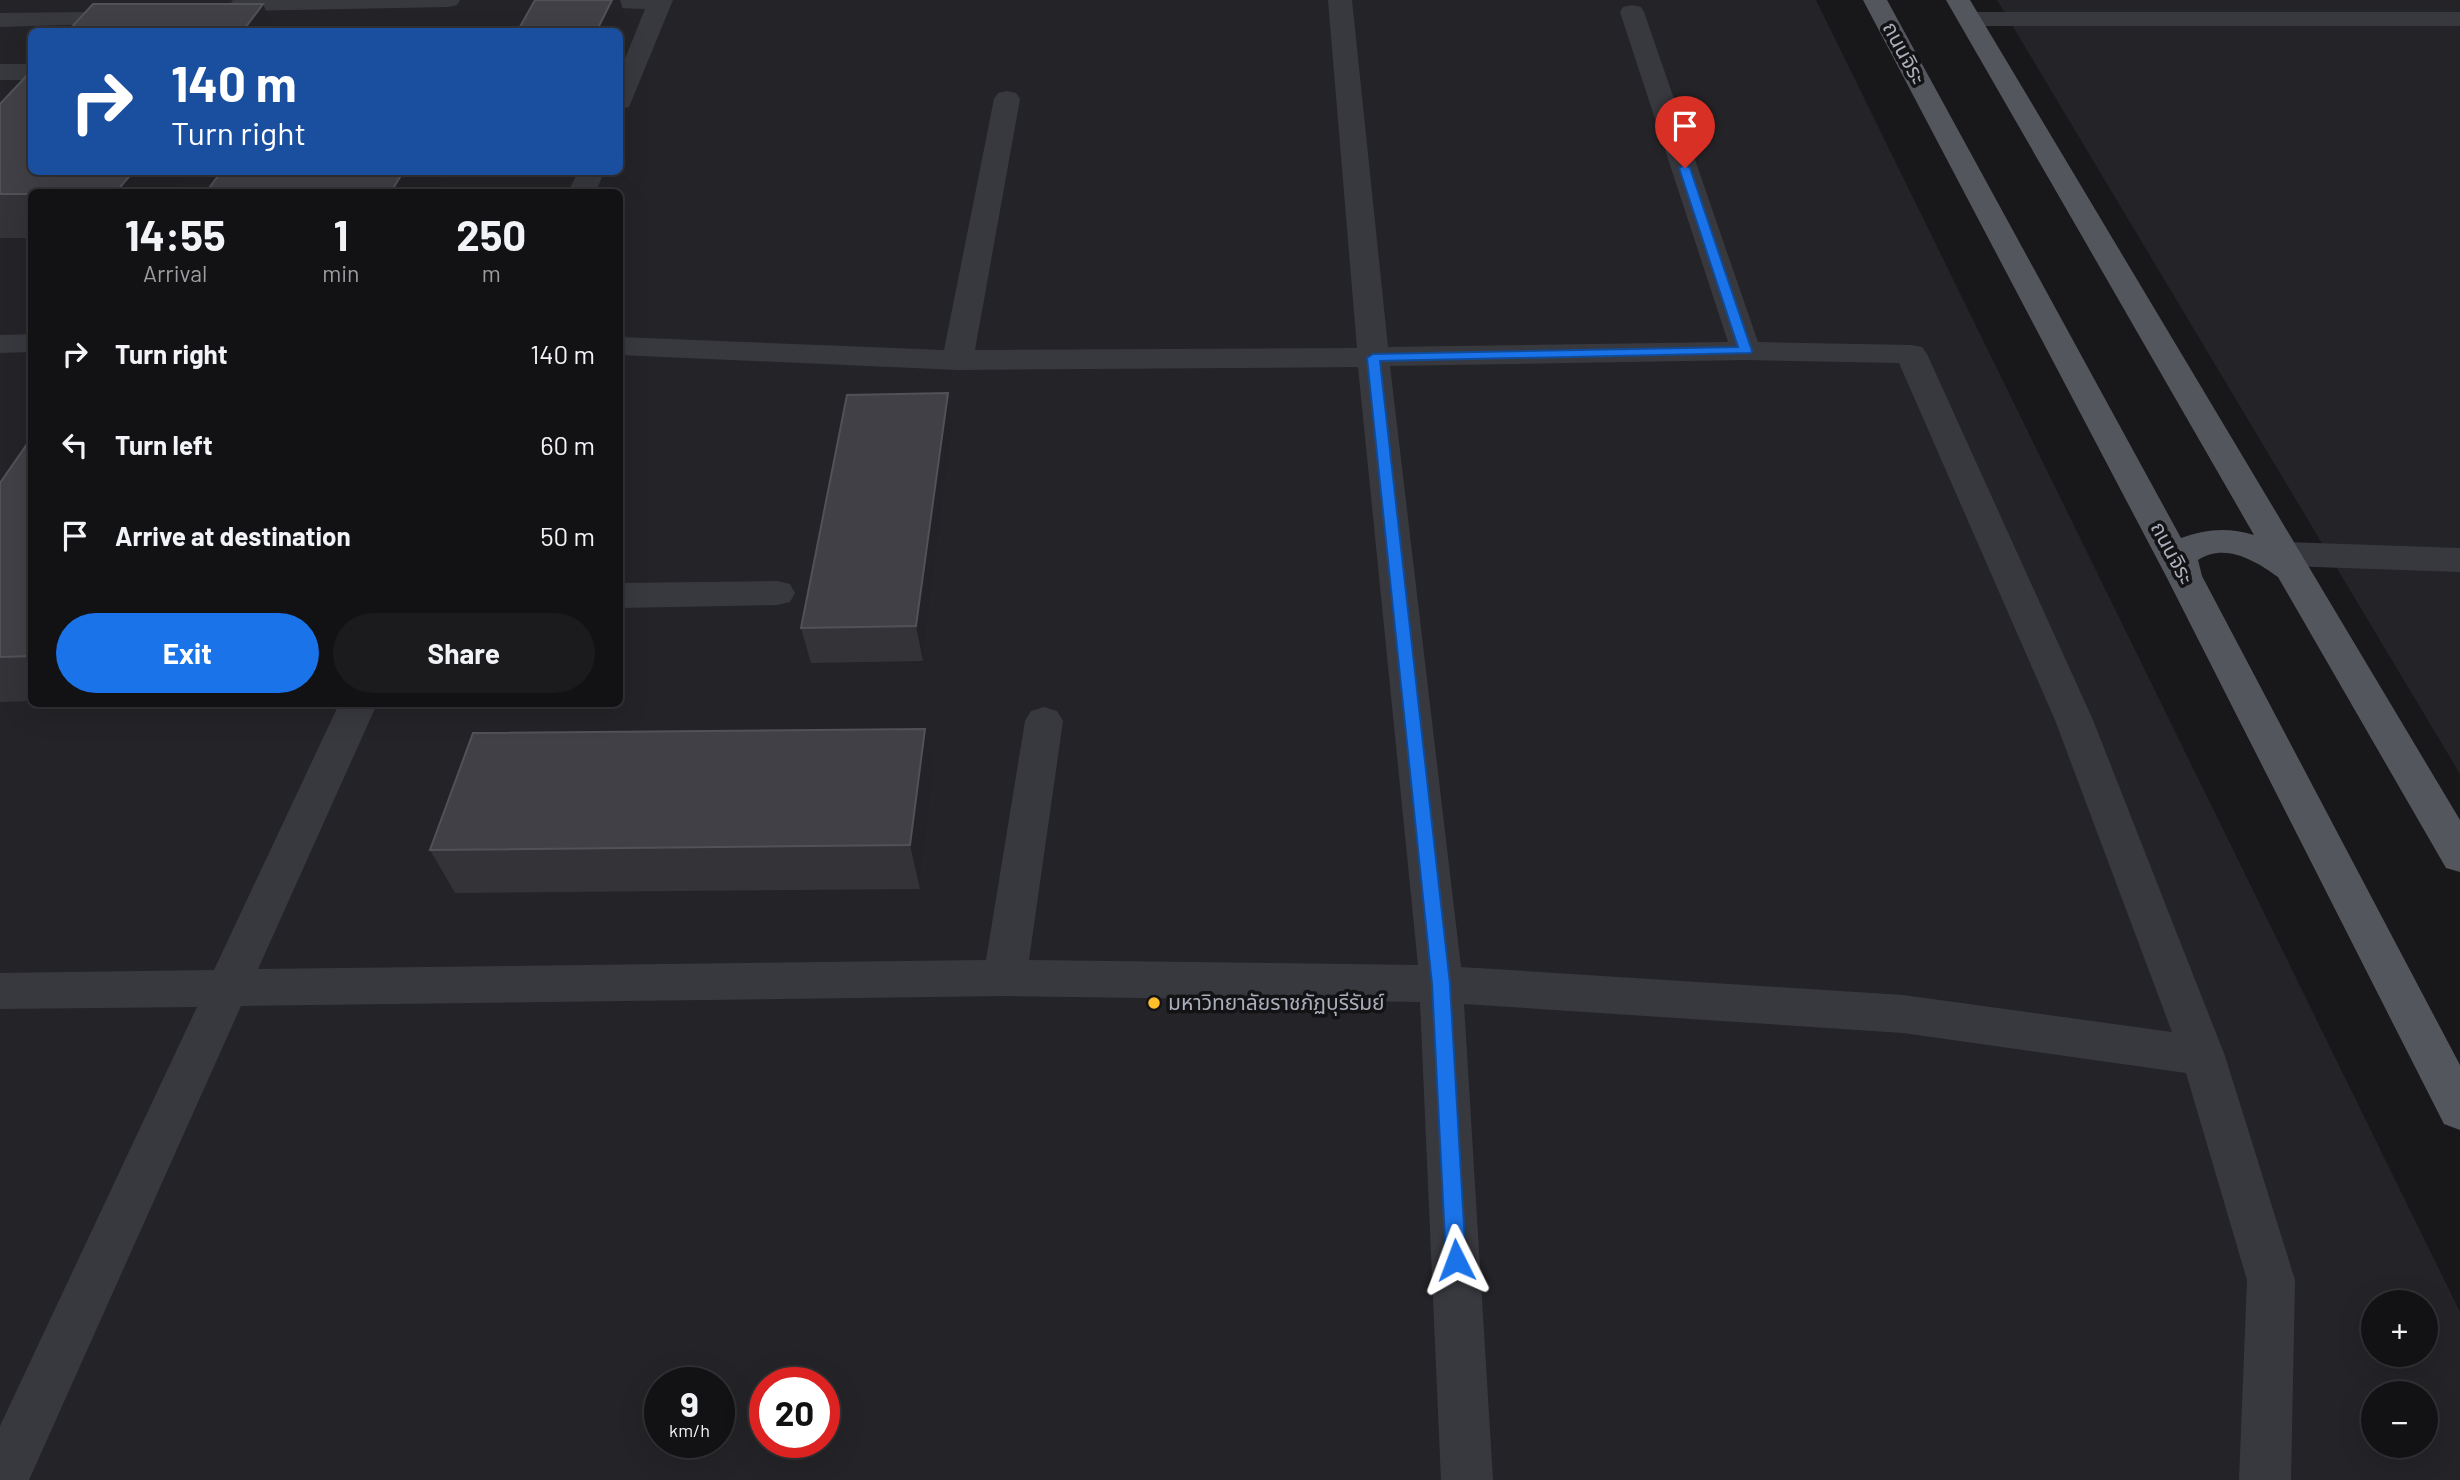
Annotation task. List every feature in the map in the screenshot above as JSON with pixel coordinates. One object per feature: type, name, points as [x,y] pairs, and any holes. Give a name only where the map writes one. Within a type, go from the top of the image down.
[{"type":"main road","name":"ถนนจิระ","points":[[1875,0],[2184,576],[2460,1110]]},
{"type":"main road","points":[[1964,9],[2460,856]]},
{"type":"main road","points":[[2141,496],[2154,508],[2168,514],[2206,523],[2239,518],[2246,509],[2249,493]]},
{"type":"main road","points":[[2184,576],[2180,556],[2188,549],[2218,541],[2258,547],[2291,564]]},
{"type":"lane","points":[[0,20],[82,25],[104,0]]},
{"type":"lane","points":[[245,0],[242,4],[449,0]]},
{"type":"lane","points":[[592,0],[660,1],[623,94]]},
{"type":"lane","points":[[1339,0],[1373,358],[1441,984],[1467,1480]]},
{"type":"lane","points":[[1964,9],[2460,19]]},
{"type":"lane","points":[[1632,12],[1746,351]]},
{"type":"lane","points":[[0,72],[28,72]]},
{"type":"lane","points":[[958,360],[1007,99]]},
{"type":"lane","points":[[0,344],[28,343]]},
{"type":"lane","points":[[623,346],[958,360],[1373,358],[1746,351],[1911,354],[2074,720],[2203,1056],[2271,1280],[2265,1480]]},
{"type":"lane","points":[[2291,564],[2460,560]]},
{"type":"lane","points":[[623,596],[777,593]]},
{"type":"lane","points":[[2,1480],[357,707]]},
{"type":"lane","points":[[1004,978],[1044,721]]},
{"type":"lane","points":[[0,991],[1004,978],[1441,984],[1903,1014],[2203,1056]]},
{"type":"shaded area","name":"มหาวิทยาลัยราชภัฏบุรีรัมย์","points":[[0,0],[1816,0],[2460,1312],[2460,1480],[0,1480]]},
{"type":"shaded area","points":[[1997,0],[2460,0],[2460,774]]},
{"type":"building","points":[[535,0],[612,0],[598,28],[519,28]]},
{"type":"building","points":[[93,4],[263,4],[245,28],[71,28]]},
{"type":"building","points":[[28,74],[28,175],[130,175],[119,189],[28,189],[28,194],[0,194],[0,104]]},
{"type":"building","points":[[219,175],[401,175],[393,189],[208,189]]},
{"type":"building","points":[[948,393],[916,626],[801,628],[847,395]]},
{"type":"building","points":[[28,443],[28,656],[0,657],[0,483]]},
{"type":"building","points":[[925,729],[910,845],[430,850],[473,733]]},
{"type":"place","name":"มหาวิทยาลัยราชภัฏบุรีรัมย์","points":[[1154,1003]]},
{"type":"route","points":[[1456,1260],[1441,984],[1373,358],[1746,351],[1685,168]]}]
